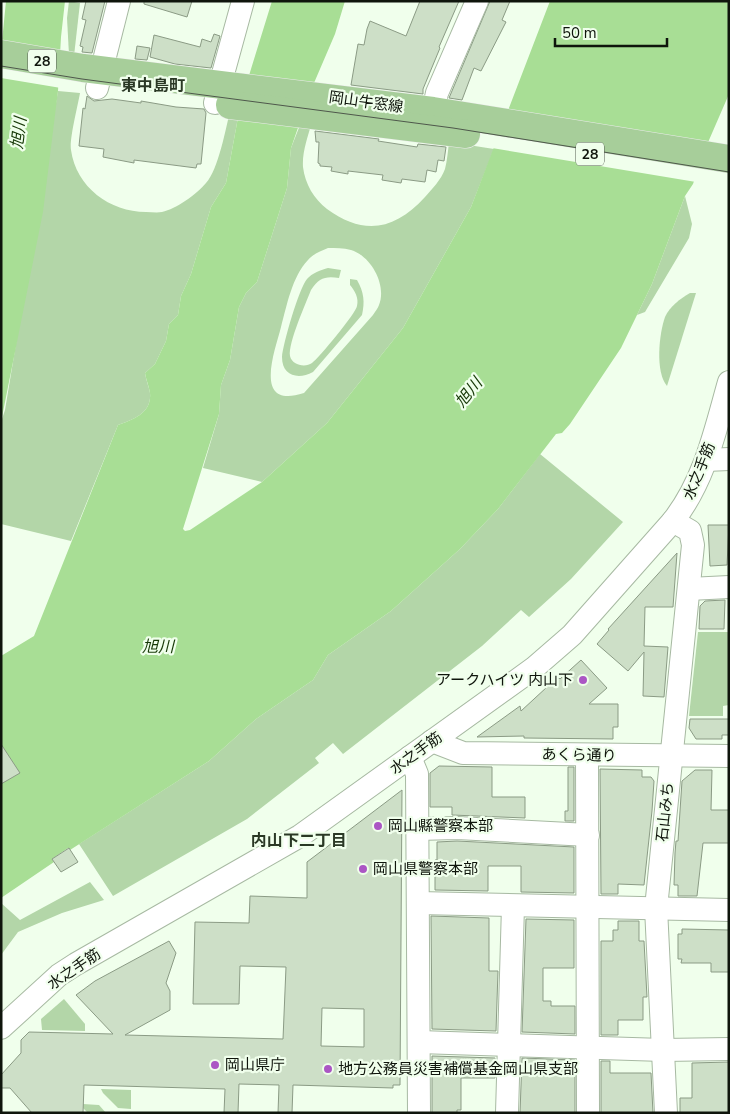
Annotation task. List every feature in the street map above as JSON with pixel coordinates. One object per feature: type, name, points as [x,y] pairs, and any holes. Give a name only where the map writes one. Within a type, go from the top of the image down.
[{"type":"main road","name":"岡山牛窓線","points":[[1,54],[91,78]]},
{"type":"main road","name":"岡山牛窓線","points":[[1,72],[91,78],[317,106],[447,119],[729,159]]},
{"type":"main road","name":"岡山牛窓線","points":[[447,119],[729,176]]},
{"type":"street","points":[[91,78],[119,1]]},
{"type":"street","points":[[223,95],[243,1]]},
{"type":"street","points":[[447,119],[437,93],[477,1]]},
{"type":"street","name":"水之手筋","points":[[1,1028],[59,976],[76,964],[300,836],[534,668],[572,635],[686,505],[706,460],[729,382]]},
{"type":"street","points":[[706,460],[729,459]]},
{"type":"street","name":"石山みち","points":[[666,1113],[656,908],[693,545],[690,531],[673,521]]},
{"type":"street","points":[[689,589],[729,588]]},
{"type":"street","name":"あくら通り","points":[[432,741],[463,753],[729,756]]},
{"type":"street","points":[[587,755],[588,1113]]},
{"type":"street","points":[[410,757],[417,774],[419,1113]]},
{"type":"street","points":[[417,829],[457,828],[588,836]]},
{"type":"street","points":[[418,903],[729,910]]},
{"type":"street","points":[[507,1113],[513,906]]},
{"type":"street","points":[[419,1042],[662,1050],[729,1049]]},
{"type":"shaded area","points":[[69,1],[80,3],[74,56],[69,55],[67,18]]},
{"type":"shaded area","points":[[58,91],[80,93],[72,131],[71,150],[74,163],[80,175],[87,186],[97,195],[120,208],[133,211],[162,212],[180,204],[197,192],[206,183],[214,169],[230,111],[239,112],[226,183],[211,207],[191,274],[181,296],[178,315],[169,324],[166,341],[155,364],[145,373],[150,393],[148,406],[140,415],[118,425],[71,541],[1,524],[1,422],[5,410]]},
{"type":"shaded area","points":[[302,120],[312,122],[303,156],[304,173],[311,191],[318,201],[341,218],[366,226],[379,226],[402,217],[425,197],[445,169],[449,142],[494,149],[471,207],[403,328],[327,423],[262,482],[203,468],[219,414],[221,385],[230,360],[239,307],[246,293],[257,282],[287,188],[291,148]],"holes":[[[328,248],[351,250],[365,258],[376,272],[379,280],[381,289],[379,305],[373,315],[304,393],[288,396],[278,393],[272,386],[272,363],[291,292],[302,267],[312,256]]]},
{"type":"shaded area","points":[[685,196],[692,224],[689,238],[645,312],[637,315],[652,284]]},
{"type":"shaded area","points":[[328,268],[341,270],[339,278],[330,277],[323,279],[311,290],[290,350],[293,362],[299,365],[309,365],[312,363],[351,317],[357,306],[357,297],[350,285],[350,279],[357,280],[361,289],[364,301],[362,315],[313,372],[302,376],[292,375],[285,368],[282,357],[296,304],[307,279],[314,273]]},
{"type":"shaded area","points":[[690,293],[696,293],[667,386],[661,372],[659,353],[663,324],[672,306]]},
{"type":"shaded area","points":[[540,454],[623,522],[571,579],[529,617],[521,610],[482,646],[343,754],[333,743],[315,758],[319,763],[247,819],[113,896],[79,844],[209,761],[256,719],[313,680],[328,655],[391,611],[460,549],[498,509]]},
{"type":"shaded area","points":[[698,632],[728,632],[729,705],[723,706],[723,716],[689,716]]},
{"type":"shaded area","points":[[90,882],[104,900],[62,913],[18,932],[1,955],[1,903],[20,920]]},
{"type":"shaded area","points":[[64,999],[85,1024],[85,1031],[42,1030],[41,1019]]},
{"type":"shaded area","points":[[101,1089],[131,1090],[131,1109],[118,1108]]},
{"type":"shaded area","points":[[83,1104],[99,1105],[106,1113],[88,1113],[83,1108]]},
{"type":"water","name":"旭川","points":[[6,1],[65,1],[58,91],[43,212],[1,422],[1,52]]},
{"type":"water","name":"旭川","points":[[272,1],[345,1],[335,34],[311,90],[291,148],[287,188],[257,282],[246,293],[239,307],[230,360],[221,385],[219,414],[183,529],[185,531],[190,530],[262,482],[327,423],[403,328],[471,207],[550,1],[729,1],[729,94],[706,147],[693,184],[685,196],[652,284],[621,348],[570,424],[562,433],[556,434],[498,509],[460,549],[391,611],[328,655],[313,680],[256,719],[209,761],[70,850],[68,848],[52,859],[54,862],[1,898],[1,656],[34,636],[118,425],[140,415],[148,406],[150,393],[145,373],[155,364],[166,341],[169,324],[178,315],[181,296],[191,274],[211,207],[226,183],[239,112]]},
{"type":"pier","points":[[1,47],[62,56],[61,88],[1,78]]},
{"type":"pier","points":[[506,112],[708,148],[696,182],[492,148]]},
{"type":"building","points":[[86,1],[105,1],[92,53],[82,52],[83,47],[80,46],[86,20],[82,19]]},
{"type":"building","points":[[144,1],[192,1],[187,17],[144,4]]},
{"type":"building","points":[[420,1],[459,1],[439,47],[423,89],[423,94],[351,85],[358,44],[364,45],[370,21],[406,36]]},
{"type":"building","points":[[490,1],[510,1],[502,20],[506,22],[481,71],[474,68],[462,100],[449,98]]},
{"type":"building","points":[[214,34],[220,36],[211,68],[175,64],[150,57],[154,35],[200,47],[202,39],[211,42]]},
{"type":"building","points":[[137,46],[150,48],[147,60],[135,59]]},
{"type":"building","points":[[87,96],[94,101],[112,99],[141,103],[141,101],[176,107],[204,109],[206,113],[201,164],[197,164],[196,168],[134,160],[134,163],[103,157],[104,149],[79,146],[83,108],[85,109]]},
{"type":"building","points":[[315,131],[379,139],[378,141],[417,147],[418,144],[446,147],[444,161],[438,160],[436,172],[427,170],[425,182],[402,179],[401,183],[382,180],[383,175],[348,171],[348,174],[331,171],[332,167],[320,166],[318,163],[319,142],[316,142]]},
{"type":"building","points":[[708,525],[729,525],[727,565],[710,566]]},
{"type":"building","points":[[677,553],[673,607],[645,607],[644,646],[668,647],[664,697],[643,696],[644,652],[628,671],[597,644],[608,629]]},
{"type":"building","points":[[725,600],[724,629],[699,629],[700,606],[705,601]]},
{"type":"building","points":[[581,660],[607,688],[589,704],[618,704],[618,727],[613,727],[613,739],[524,738],[524,736],[477,737],[520,706],[521,711]]},
{"type":"building","points":[[690,719],[729,719],[729,735],[722,735],[722,739],[696,739],[689,728]]},
{"type":"building","points":[[1,744],[20,773],[1,784]]},
{"type":"building","points":[[439,766],[492,767],[492,797],[525,797],[525,818],[452,815],[452,807],[430,807],[430,773]]},
{"type":"building","points":[[568,767],[574,767],[574,821],[565,821],[565,811],[568,811]]},
{"type":"building","points":[[600,769],[642,770],[642,777],[651,777],[654,781],[644,885],[618,884],[618,894],[601,894]]},
{"type":"building","points":[[695,770],[712,770],[711,810],[729,810],[729,843],[703,843],[697,896],[678,896],[678,885],[674,885],[675,853],[676,841],[678,841],[682,781]]},
{"type":"building","points":[[402,790],[400,1085],[393,1085],[393,1088],[293,1085],[292,1113],[278,1113],[279,1085],[239,1084],[238,1113],[224,1113],[225,1089],[84,1085],[83,1113],[32,1113],[10,1088],[1,1088],[1,1075],[21,1053],[21,1040],[29,1032],[113,1034],[76,995],[95,981],[169,941],[176,953],[166,983],[170,991],[170,1010],[125,1035],[283,1039],[286,967],[240,966],[239,1004],[193,1004],[195,922],[249,923],[250,896],[307,898],[307,862]],"holes":[[[322,1008],[364,1009],[364,1047],[321,1046]]]},
{"type":"building","points":[[457,841],[574,847],[574,893],[521,892],[521,866],[488,866],[488,891],[435,890],[437,842]]},
{"type":"building","points":[[69,848],[78,862],[61,872],[52,859]]},
{"type":"building","points":[[431,916],[489,918],[489,971],[498,971],[496,1031],[432,1029]]},
{"type":"building","points":[[526,919],[574,920],[574,968],[543,968],[543,1001],[551,1001],[551,1006],[575,1006],[575,1034],[522,1032]]},
{"type":"building","points":[[618,921],[639,921],[639,941],[644,941],[647,997],[643,997],[643,1020],[618,1020],[618,1035],[601,1035],[601,941],[613,941],[613,930],[618,930]]},
{"type":"building","points":[[682,929],[729,930],[729,972],[711,972],[711,963],[681,963],[682,959],[678,959],[678,934],[682,934]]},
{"type":"building","points":[[432,1056],[495,1058],[495,1078],[461,1078],[461,1110],[457,1110],[457,1113],[432,1113]]},
{"type":"building","points":[[522,1058],[575,1060],[575,1113],[520,1113]]},
{"type":"building","points":[[601,1061],[610,1061],[610,1073],[651,1073],[653,1113],[601,1113]]},
{"type":"building","points":[[729,1062],[729,1113],[680,1113],[680,1098],[692,1098],[692,1063]]},
{"type":"tram line","points":[[1,66],[82,79],[453,128],[729,172]]},
{"type":"place","name":"アークハイツ 内山下","points":[[583,680]]},
{"type":"place","name":"岡山縣警察本部","points":[[378,826]]},
{"type":"place","name":"岡山県警察本部","points":[[363,869]]},
{"type":"place","name":"岡山県庁","points":[[215,1065]]},
{"type":"place","name":"地方公務員災害補償基金岡山県支部","points":[[328,1069]]},
{"type":"district","name":"東中島町","points":[[153,85]]},
{"type":"district","name":"内山下二丁目","points":[[299,840]]}]
